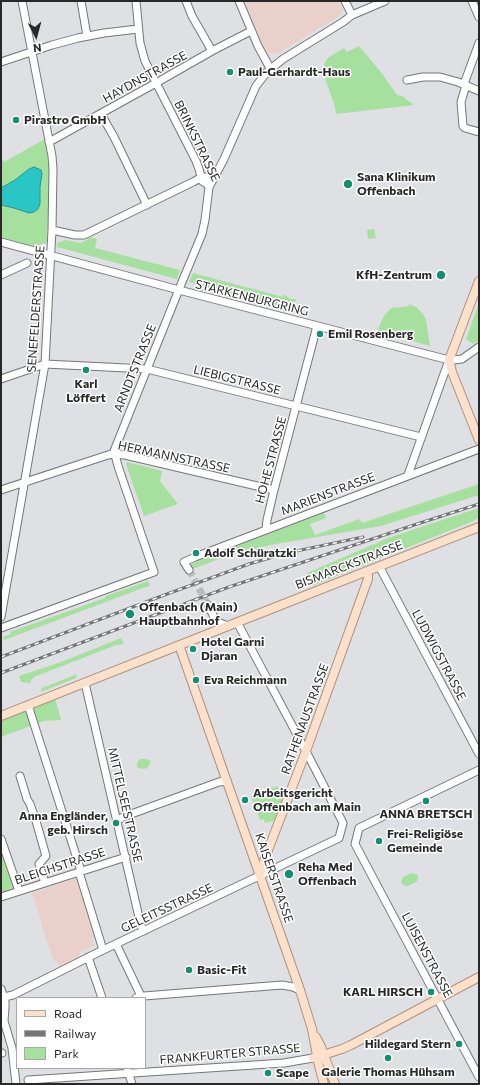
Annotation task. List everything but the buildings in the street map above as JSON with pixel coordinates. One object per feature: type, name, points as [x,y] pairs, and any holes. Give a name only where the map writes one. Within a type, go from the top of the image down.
[{"type":"main road","points":[[479,281],[449,360],[452,372],[479,440]]},
{"type":"main road","name":"BISMARCKSTRASSE","points":[[1,716],[479,527]]},
{"type":"main road","name":"RATHENAUSTRASSE","points":[[260,876],[265,858],[306,751],[368,579],[367,571]]},
{"type":"main road","name":"KAISERSTRASSE","points":[[179,645],[300,990],[312,1029],[324,1084]]},
{"type":"main road","name":"FRANKFURTER STRASSE","points":[[318,1057],[351,1045],[479,977]]},
{"type":"main road","name":"KAISERSTRASSE","points":[[318,1057],[335,1084]]},
{"type":"street","name":"SENEFELDERSTRASSE","points":[[1,617],[45,364],[52,230],[53,169],[22,1]]},
{"type":"street","points":[[81,1],[87,36]]},
{"type":"street","name":"BRINKSTRASSE","points":[[136,1],[138,29],[143,55],[196,161],[202,179],[209,187],[204,231],[179,290]]},
{"type":"street","points":[[186,1],[192,16],[212,51]]},
{"type":"street","points":[[239,1],[260,51],[270,68]]},
{"type":"street","points":[[345,1],[352,15]]},
{"type":"street","points":[[209,187],[224,159],[256,86],[270,68],[352,15],[385,1]]},
{"type":"street","points":[[472,1],[479,17]]},
{"type":"street","points":[[1,62],[60,42],[104,33],[138,29]]},
{"type":"street","name":"HAYDNSTRASSE","points":[[49,142],[251,30]]},
{"type":"street","points":[[479,43],[461,102],[463,127],[479,132]]},
{"type":"street","points":[[407,80],[423,77],[449,79],[479,91]]},
{"type":"street","points":[[101,114],[114,137],[147,205]]},
{"type":"street","points":[[52,230],[78,236],[84,235],[193,182],[205,177],[213,179]]},
{"type":"street","name":"STARKENBURGRING","points":[[1,242],[449,360]]},
{"type":"street","points":[[1,275],[27,263]]},
{"type":"street","name":"ARNDTSTRASSE","points":[[114,454],[115,447],[179,290]]},
{"type":"street","name":"HOHE STRASSE","points":[[266,529],[274,490],[317,326]]},
{"type":"street","points":[[408,475],[449,360],[462,359],[479,347]]},
{"type":"street","points":[[1,379],[45,364]]},
{"type":"street","name":"LIEBIGSTRASSE","points":[[45,364],[147,369],[421,437]]},
{"type":"street","name":"MARIENSTRASSE","points":[[189,570],[184,562],[266,529],[479,449]]},
{"type":"street","points":[[1,628],[154,572],[114,454]]},
{"type":"street","name":"HERMANNSTRASSE","points":[[1,490],[114,454],[125,455],[274,490]]},
{"type":"street","name":"LUDWIGSTRASSE","points":[[379,566],[479,754]]},
{"type":"street","points":[[208,606],[215,619],[228,626]]},
{"type":"street","points":[[210,633],[215,619]]},
{"type":"street","points":[[237,622],[306,751]]},
{"type":"street","name":"MITTELSEESTRASSE","points":[[85,683],[141,926],[144,931]]},
{"type":"street","points":[[28,705],[103,950]]},
{"type":"street","name":"GELEITSSTRASSE","points":[[4,998],[14,995],[88,957],[339,838],[343,823],[306,751]]},
{"type":"street","name":"LUISENSTRASSE","points":[[479,770],[359,828],[355,844],[479,1077]]},
{"type":"street","points":[[20,776],[38,827],[46,856],[39,864],[45,883]]},
{"type":"street","points":[[117,821],[123,817],[219,782],[227,781]]},
{"type":"street","points":[[1,839],[19,891]]},
{"type":"street","name":"BLEICHSTRASSE","points":[[1,896],[126,857]]},
{"type":"street","points":[[118,943],[138,997],[282,985],[300,990]]},
{"type":"street","points":[[88,957],[102,997]]},
{"type":"street","points":[[1,988],[5,1007],[2,1021],[14,1043],[16,1084]]},
{"type":"street","name":"FRANKFURTER STRASSE","points":[[28,1080],[128,1071],[284,1063],[318,1057]]},
{"type":"street","points":[[128,1071],[132,1084]]},
{"type":"shaded area","points":[[244,1],[339,1],[342,11],[338,17],[278,53],[272,54],[265,49]]},
{"type":"shaded area","points":[[77,878],[95,937],[91,939],[95,945],[79,953],[81,956],[60,968],[57,961],[54,962],[32,893]]},
{"type":"green space","points":[[359,46],[380,71],[397,95],[402,96],[414,105],[336,114],[324,75],[325,62],[329,57],[344,48],[347,52]]},
{"type":"green space","points":[[45,139],[49,157],[50,172],[47,240],[46,244],[43,243],[38,245],[37,248],[1,239],[1,161],[3,160],[4,162]]},
{"type":"green space","points":[[374,229],[376,238],[368,239],[367,230]]},
{"type":"green space","points":[[91,237],[97,239],[95,248],[180,270],[177,279],[57,247],[57,243],[66,240],[81,243]]},
{"type":"green space","points":[[193,273],[283,297],[284,294],[290,299],[296,299],[294,310],[189,282]]},
{"type":"green space","points":[[479,303],[479,342],[473,344],[466,339]]},
{"type":"green space","points":[[409,304],[416,307],[423,314],[426,320],[430,346],[377,331],[384,316],[389,310],[395,306],[395,308],[409,306]]},
{"type":"green space","points":[[127,462],[162,471],[160,481],[178,504],[144,516],[126,464]]},
{"type":"green space","points":[[479,484],[479,495],[381,526],[270,545],[224,557],[193,569],[192,566],[192,564],[203,559],[324,513],[326,518],[310,524],[315,535],[359,519],[362,523]]},
{"type":"green space","points":[[479,508],[479,518],[471,522],[312,586],[307,573],[388,538]]},
{"type":"green space","points":[[148,581],[150,586],[4,640],[3,637],[11,634],[10,632]]},
{"type":"green space","points":[[121,638],[124,644],[116,645],[34,677],[31,680],[31,683],[21,682],[19,676],[61,662]]},
{"type":"green space","points":[[77,674],[76,678],[41,692],[42,688]]},
{"type":"green space","points":[[55,699],[61,720],[44,721],[1,737],[1,721]]},
{"type":"green space","points":[[140,759],[150,761],[147,768],[138,768],[137,763]]},
{"type":"green space","points":[[278,786],[279,790],[274,792],[277,800],[281,798],[282,800],[275,820],[265,823],[264,819],[260,820],[251,796],[268,792],[267,790]]},
{"type":"green space","points":[[1,843],[15,887],[1,892]]},
{"type":"green space","points":[[412,873],[418,876],[418,880],[408,886],[403,885],[401,882],[403,877]]},
{"type":"water","points":[[34,167],[41,170],[42,174],[40,204],[38,209],[29,213],[1,205],[1,188]]},
{"type":"tunnel","points":[[189,570],[208,605]]},
{"type":"railway","points":[[1,673],[229,587],[479,504]]},
{"type":"railway","points":[[1,657],[249,564],[287,553],[363,537]]},
{"type":"place","name":"Paul-Gerhardt-Haus","points":[[230,72]]},
{"type":"place","name":"Pirastro GmbH","points":[[16,120]]},
{"type":"place","name":"Sana Klinikum Offenbach","points":[[348,184]]},
{"type":"place","name":"KfH-Zentrum","points":[[441,275]]},
{"type":"place","name":"Emil Rosenberg","points":[[320,334]]},
{"type":"place","name":"Karl Löffert","points":[[86,370]]},
{"type":"place","name":"Adolf Schüratzki","points":[[196,553]]},
{"type":"place","name":"Offenbach (Main) Hauptbahnhof","points":[[130,614]]},
{"type":"place","name":"Hotel Garni Djaran","points":[[193,649]]},
{"type":"place","name":"Eva Reichmann","points":[[196,680]]},
{"type":"place","name":"Arbeitsgericht Offenbach am Main","points":[[245,800]]},
{"type":"place","name":"ANNA BRETSCH","points":[[426,801]]},
{"type":"place","name":"Anna Engländer, geb. Hirsch","points":[[116,823]]},
{"type":"place","name":"Frei-Religiöse Gemeinde","points":[[379,841]]},
{"type":"place","name":"Reha Med Offenbach","points":[[289,874]]},
{"type":"place","name":"Basic-Fit","points":[[189,970]]},
{"type":"place","name":"KARL HIRSCH","points":[[431,992]]},
{"type":"place","name":"Hildegard Stern","points":[[459,1044]]},
{"type":"place","name":"Galerie Thomas Hühsam","points":[[388,1058]]},
{"type":"place","name":"Scape","points":[[268,1073]]}]
